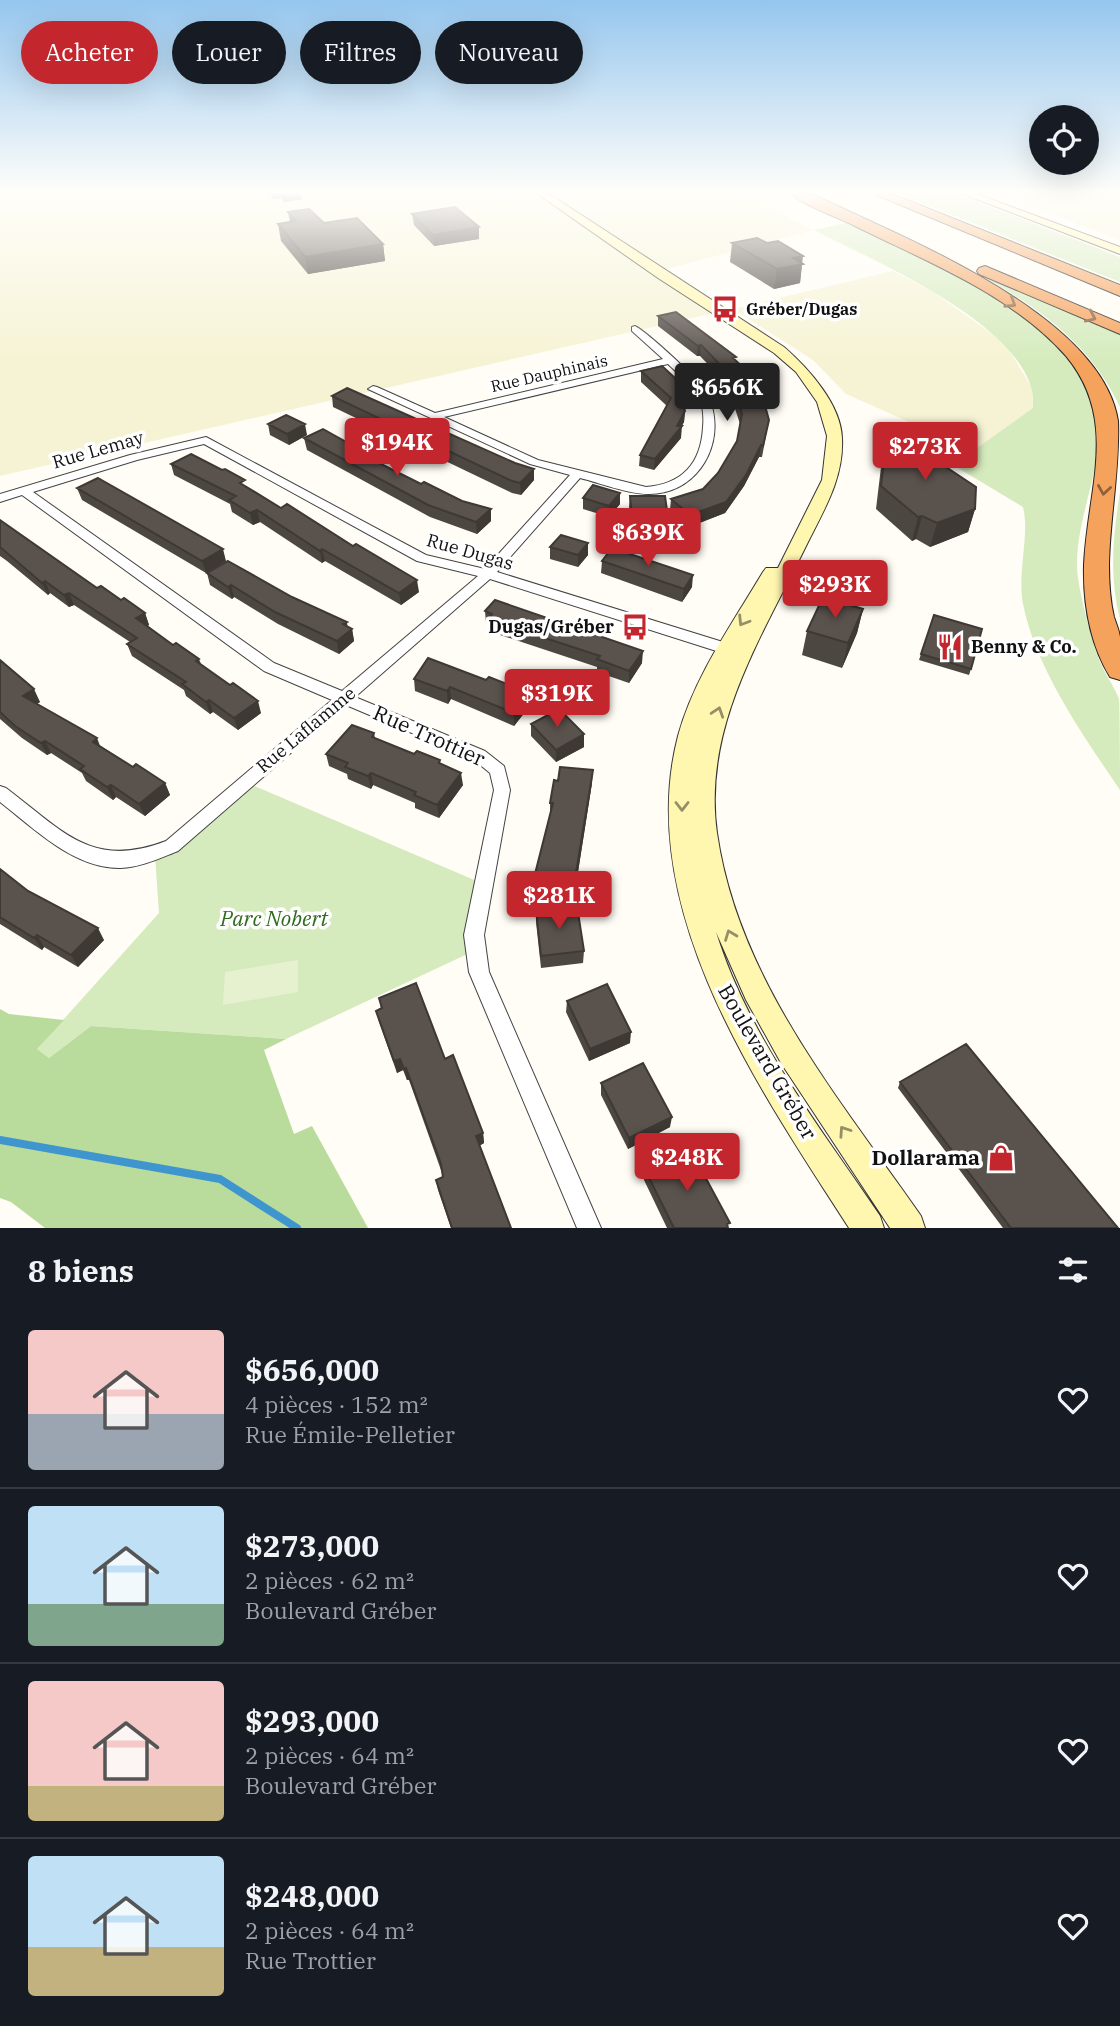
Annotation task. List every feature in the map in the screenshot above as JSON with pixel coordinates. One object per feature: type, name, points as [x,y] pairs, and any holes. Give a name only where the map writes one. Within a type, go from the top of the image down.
[{"type":"highway","points":[[912,249],[1012,303],[1060,339],[1092,376],[1105,404],[1111,434],[1096,546],[1096,586],[1103,627],[1120,670]]},
{"type":"highway","points":[[936,249],[1120,329]]},
{"type":"highway","points":[[1017,249],[1120,291]]},
{"type":"street","name":"Boulevard Gréber","points":[[626,249],[728,318],[751,330],[801,369],[824,402],[835,436],[834,465],[821,503],[693,723],[683,768],[682,823],[692,904],[715,972],[753,1046],[869,1228]]},
{"type":"street","points":[[373,389],[534,462],[646,491],[666,489],[681,482],[700,463],[708,443],[709,418],[704,396],[670,360],[635,330]]},
{"type":"street","name":"Rue Dauphinais","points":[[435,416],[670,360]]},
{"type":"street","name":"Rue Lemay","points":[[0,498],[149,453],[206,440]]},
{"type":"street","name":"Rue Dugas","points":[[206,440],[422,558],[488,574],[735,651]]},
{"type":"street","name":"Rue Laflamme","points":[[0,793],[80,852],[95,859],[114,862],[146,857],[172,846],[488,574],[577,474]]},
{"type":"street","name":"Rue Trottier","points":[[23,491],[269,667],[479,755],[498,770],[502,790],[474,936],[479,972],[589,1228]]},
{"type":"street","name":"Boulevard Gréber","points":[[735,651],[708,744],[703,774],[705,832],[716,893],[739,958],[771,1020],[909,1228]]},
{"type":"shaded area","points":[[0,249],[741,249],[651,273],[710,314],[0,476]]},
{"type":"shaded area","points":[[893,271],[933,292],[995,336],[1009,350],[1032,388],[1033,408],[953,465],[907,421],[846,394],[813,360],[733,309]]},
{"type":"green space","points":[[852,249],[906,249],[1006,306],[1044,334],[1075,366],[1095,400],[1100,437],[1080,535],[1077,568],[1094,646],[1119,699],[1120,790],[1062,701],[1029,628],[1021,579],[1025,529],[1023,507],[953,465],[1033,408],[1031,387],[1018,362],[997,338],[969,315],[903,275]]},
{"type":"green space","points":[[1038,249],[1100,249],[1120,257],[1120,282]]},
{"type":"green space","points":[[978,274],[1120,335],[1120,407],[1108,384],[1078,345],[1041,314]]},
{"type":"green space","points":[[1120,492],[1120,619],[1114,587],[1113,556]]},
{"type":"green space","name":"Parc Nobert","points":[[245,782],[486,885],[476,950],[286,1039],[91,1026],[49,1058],[37,1049],[159,913],[155,855]]},
{"type":"green space","points":[[298,960],[298,992],[223,1005],[225,972]]},
{"type":"green space","points":[[0,1009],[9,1014],[64,1020],[37,1049],[49,1058],[91,1026],[286,1039],[264,1050],[294,1134],[312,1126],[368,1228],[45,1228],[11,1202],[0,1198]]},
{"type":"building","points":[[299,249],[351,249],[305,257]]},
{"type":"building","points":[[743,249],[792,249],[803,256],[793,258],[803,264],[777,269]]},
{"type":"building","points":[[676,312],[736,357],[733,358],[747,371],[759,395],[762,395],[769,420],[763,446],[761,445],[746,475],[726,502],[690,515],[671,499],[703,489],[718,473],[737,441],[742,414],[728,373],[701,345],[698,346],[658,316]]},
{"type":"building","points":[[662,366],[675,378],[685,411],[677,426],[682,426],[655,459],[640,455],[671,398],[641,371]]},
{"type":"building","points":[[347,388],[534,469],[520,483],[512,481],[332,396]]},
{"type":"building","points":[[286,415],[305,424],[287,434],[268,424]]},
{"type":"building","points":[[323,429],[373,457],[371,459],[421,484],[424,482],[462,501],[491,509],[476,522],[428,505],[304,438]]},
{"type":"building","points":[[912,438],[946,461],[940,463],[976,487],[975,509],[937,523],[922,516],[918,517],[881,486],[886,444]]},
{"type":"building","points":[[191,454],[245,480],[240,483],[281,508],[287,504],[353,546],[356,544],[417,580],[399,593],[322,549],[320,551],[257,510],[250,513],[229,500],[236,496],[171,464]]},
{"type":"building","points":[[98,478],[223,549],[202,561],[77,488]]},
{"type":"building","points":[[593,485],[620,493],[609,506],[583,498]]},
{"type":"building","points":[[630,496],[665,496],[668,518],[632,518]]},
{"type":"building","points":[[0,520],[97,588],[101,586],[121,600],[124,598],[145,613],[136,618],[173,645],[176,643],[199,659],[196,661],[230,685],[233,683],[258,701],[234,718],[209,700],[206,702],[182,684],[186,682],[127,644],[137,638],[69,593],[64,595],[45,581],[42,583],[0,547]]},
{"type":"building","points":[[561,535],[588,543],[578,555],[550,547]]},
{"type":"building","points":[[612,548],[693,575],[684,589],[602,561]]},
{"type":"building","points":[[228,561],[292,597],[347,622],[343,624],[352,629],[337,641],[275,612],[207,573]]},
{"type":"building","points":[[823,597],[863,609],[848,643],[807,631]]},
{"type":"building","points":[[495,600],[643,651],[629,671],[597,659],[600,656],[487,619],[492,614],[485,611]]},
{"type":"building","name":"Benny & Co.","points":[[934,615],[982,629],[971,669],[921,654]]},
{"type":"building","points":[[428,658],[486,680],[489,677],[522,690],[517,696],[525,700],[514,713],[450,687],[447,691],[414,679]]},
{"type":"building","points":[[0,660],[34,689],[23,696],[97,738],[93,742],[133,767],[136,764],[165,783],[139,804],[80,769],[84,766],[45,741],[41,743],[15,726],[0,712]]},
{"type":"building","points":[[559,709],[584,734],[556,750],[531,724]]},
{"type":"building","points":[[352,725],[374,733],[372,737],[414,754],[417,751],[440,760],[439,763],[461,773],[437,805],[414,795],[416,792],[371,773],[368,776],[345,767],[348,763],[326,754]]},
{"type":"building","points":[[560,767],[593,770],[575,879],[535,874],[553,803],[550,803],[554,780],[558,781]]},
{"type":"building","points":[[0,869],[28,891],[98,928],[71,955],[37,935],[34,938],[0,917]]},
{"type":"building","points":[[577,906],[584,951],[541,956],[536,910]]},
{"type":"building","points":[[416,983],[445,1059],[453,1055],[483,1133],[476,1136],[511,1228],[452,1228],[436,1180],[443,1177],[441,1164],[406,1068],[404,1069],[400,1059],[394,1061],[376,1011],[382,1008],[379,998]]},
{"type":"building","points":[[607,984],[631,1032],[590,1049],[567,1001]]},
{"type":"building","name":"Dollarama","points":[[966,1044],[1118,1228],[1011,1228],[900,1082]]},
{"type":"building","points":[[643,1063],[672,1117],[629,1138],[601,1083]]},
{"type":"building","points":[[689,1147],[730,1223],[727,1224],[728,1228],[674,1228],[645,1170]]},
{"type":"waterway","points":[[0,1140],[220,1179],[297,1228]]},
{"type":"place","name":"Gréber/Dugas","points":[[725,309]]},
{"type":"place","name":"Dugas/Gréber","points":[[635,627]]},
{"type":"place","name":"Benny & Co.","points":[[950,647]]},
{"type":"place","name":"Dollarama","points":[[1001,1158]]}]
